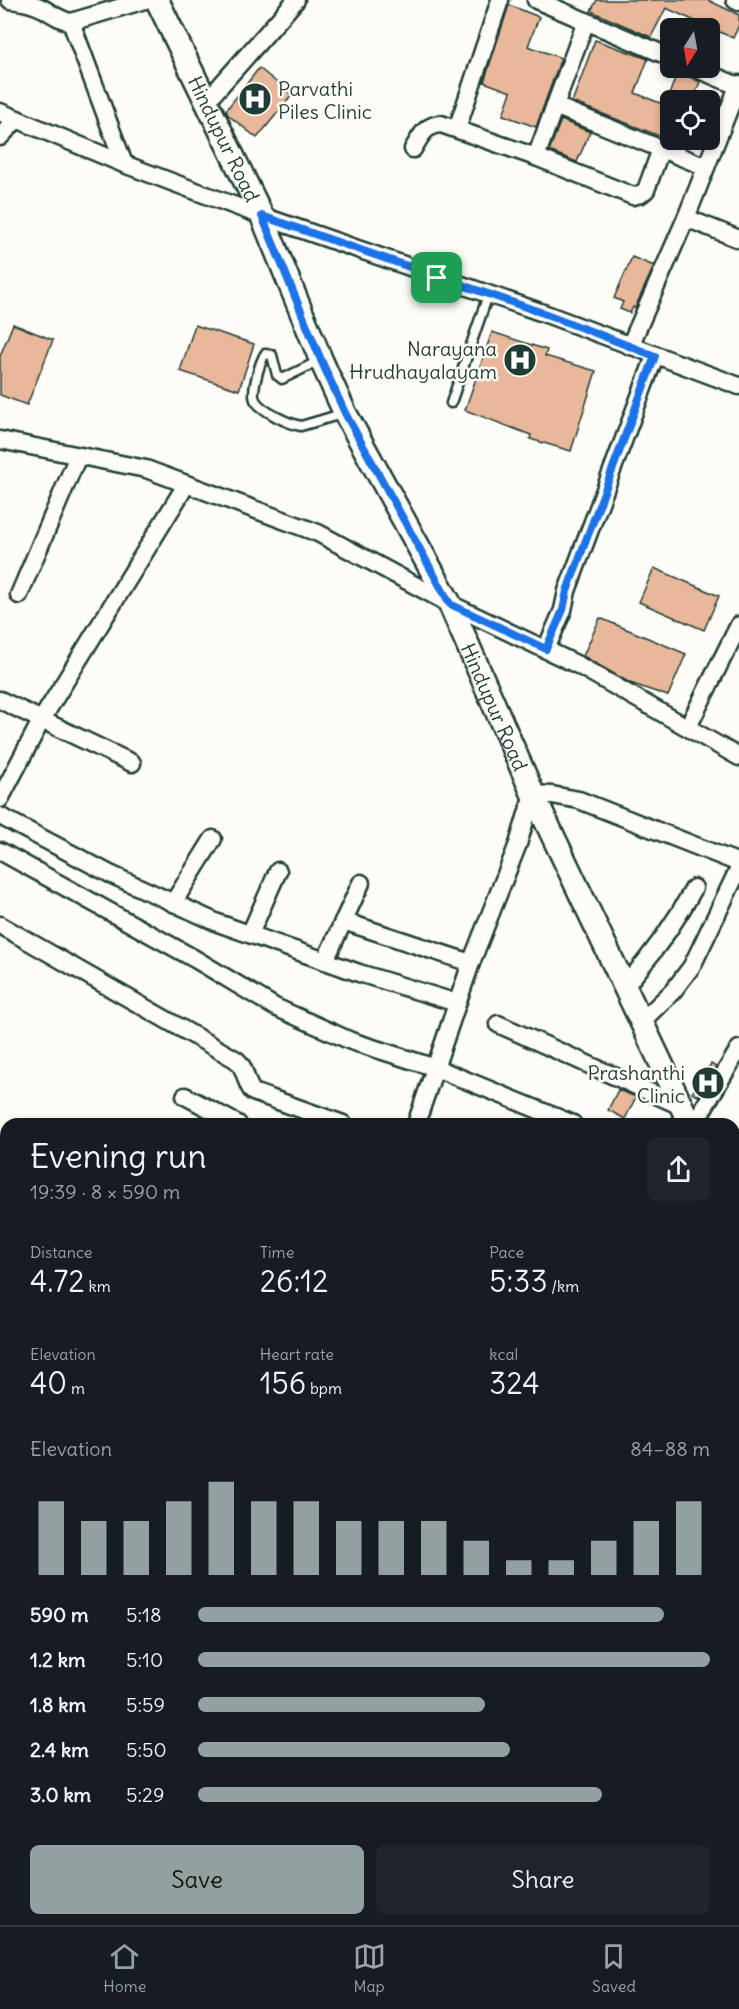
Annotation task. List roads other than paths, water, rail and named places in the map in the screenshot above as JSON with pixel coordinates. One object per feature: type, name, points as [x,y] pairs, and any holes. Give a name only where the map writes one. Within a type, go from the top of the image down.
[{"type":"street","points":[[16,0],[44,9],[60,20],[71,22],[145,0]]},
{"type":"street","name":"Hindupur Road","points":[[157,0],[262,216],[345,413],[450,604],[533,794],[689,1118]]},
{"type":"street","points":[[206,102],[296,0]]},
{"type":"street","points":[[457,129],[500,0]]},
{"type":"street","points":[[536,0],[660,53]]},
{"type":"street","points":[[536,157],[586,21]]},
{"type":"street","points":[[71,22],[124,164]]},
{"type":"street","points":[[630,346],[686,218],[739,85],[720,78]]},
{"type":"street","points":[[555,106],[660,149]]},
{"type":"street","points":[[0,112],[124,164],[262,216],[739,386]]},
{"type":"street","points":[[0,137],[17,119]]},
{"type":"street","points":[[413,149],[425,129],[441,124],[536,157],[633,196],[646,190],[661,150]]},
{"type":"street","points":[[664,150],[706,166]]},
{"type":"street","points":[[686,218],[739,239]]},
{"type":"street","points":[[546,649],[563,610],[567,591],[655,356]]},
{"type":"street","points":[[0,440],[146,469],[318,533],[450,604],[578,665],[739,757]]},
{"type":"street","points":[[19,595],[78,456]]},
{"type":"street","points":[[0,799],[42,718],[186,485]]},
{"type":"street","points":[[688,727],[739,626]]},
{"type":"street","points":[[0,700],[42,718],[132,763]]},
{"type":"street","points":[[418,1118],[471,963],[518,844],[533,794],[579,800],[739,863]]},
{"type":"street","points":[[0,816],[110,874],[218,923],[325,961],[458,1003]]},
{"type":"street","points":[[173,903],[213,839]]},
{"type":"street","points":[[0,851],[275,1007],[351,1041],[436,1068],[558,1118]]},
{"type":"street","points":[[642,1021],[673,991],[692,966],[739,868]]},
{"type":"street","points":[[250,934],[278,871]]},
{"type":"street","points":[[325,961],[362,883]]},
{"type":"street","points":[[625,986],[653,954],[675,923],[694,888]]},
{"type":"street","points":[[343,921],[471,963]]},
{"type":"street","points":[[0,925],[236,1059],[241,1063],[249,1088],[253,1092],[326,1118]]},
{"type":"street","points":[[498,1024],[689,1118],[739,1049]]},
{"type":"street","points":[[185,1096],[227,1118]]},
{"type":"lane","points":[[451,403],[488,295]]},
{"type":"lane","points":[[321,360],[282,379],[277,375],[272,355],[265,354],[253,394],[256,401],[260,407],[293,425],[301,426],[345,413]]},
{"type":"place","name":"Parvathi Piles Clinic","points":[[255,99]]},
{"type":"place","name":"Narayana Hrudhayalayam","points":[[520,360]]},
{"type":"place","name":"Prashanthi Clinic","points":[[708,1083]]}]
